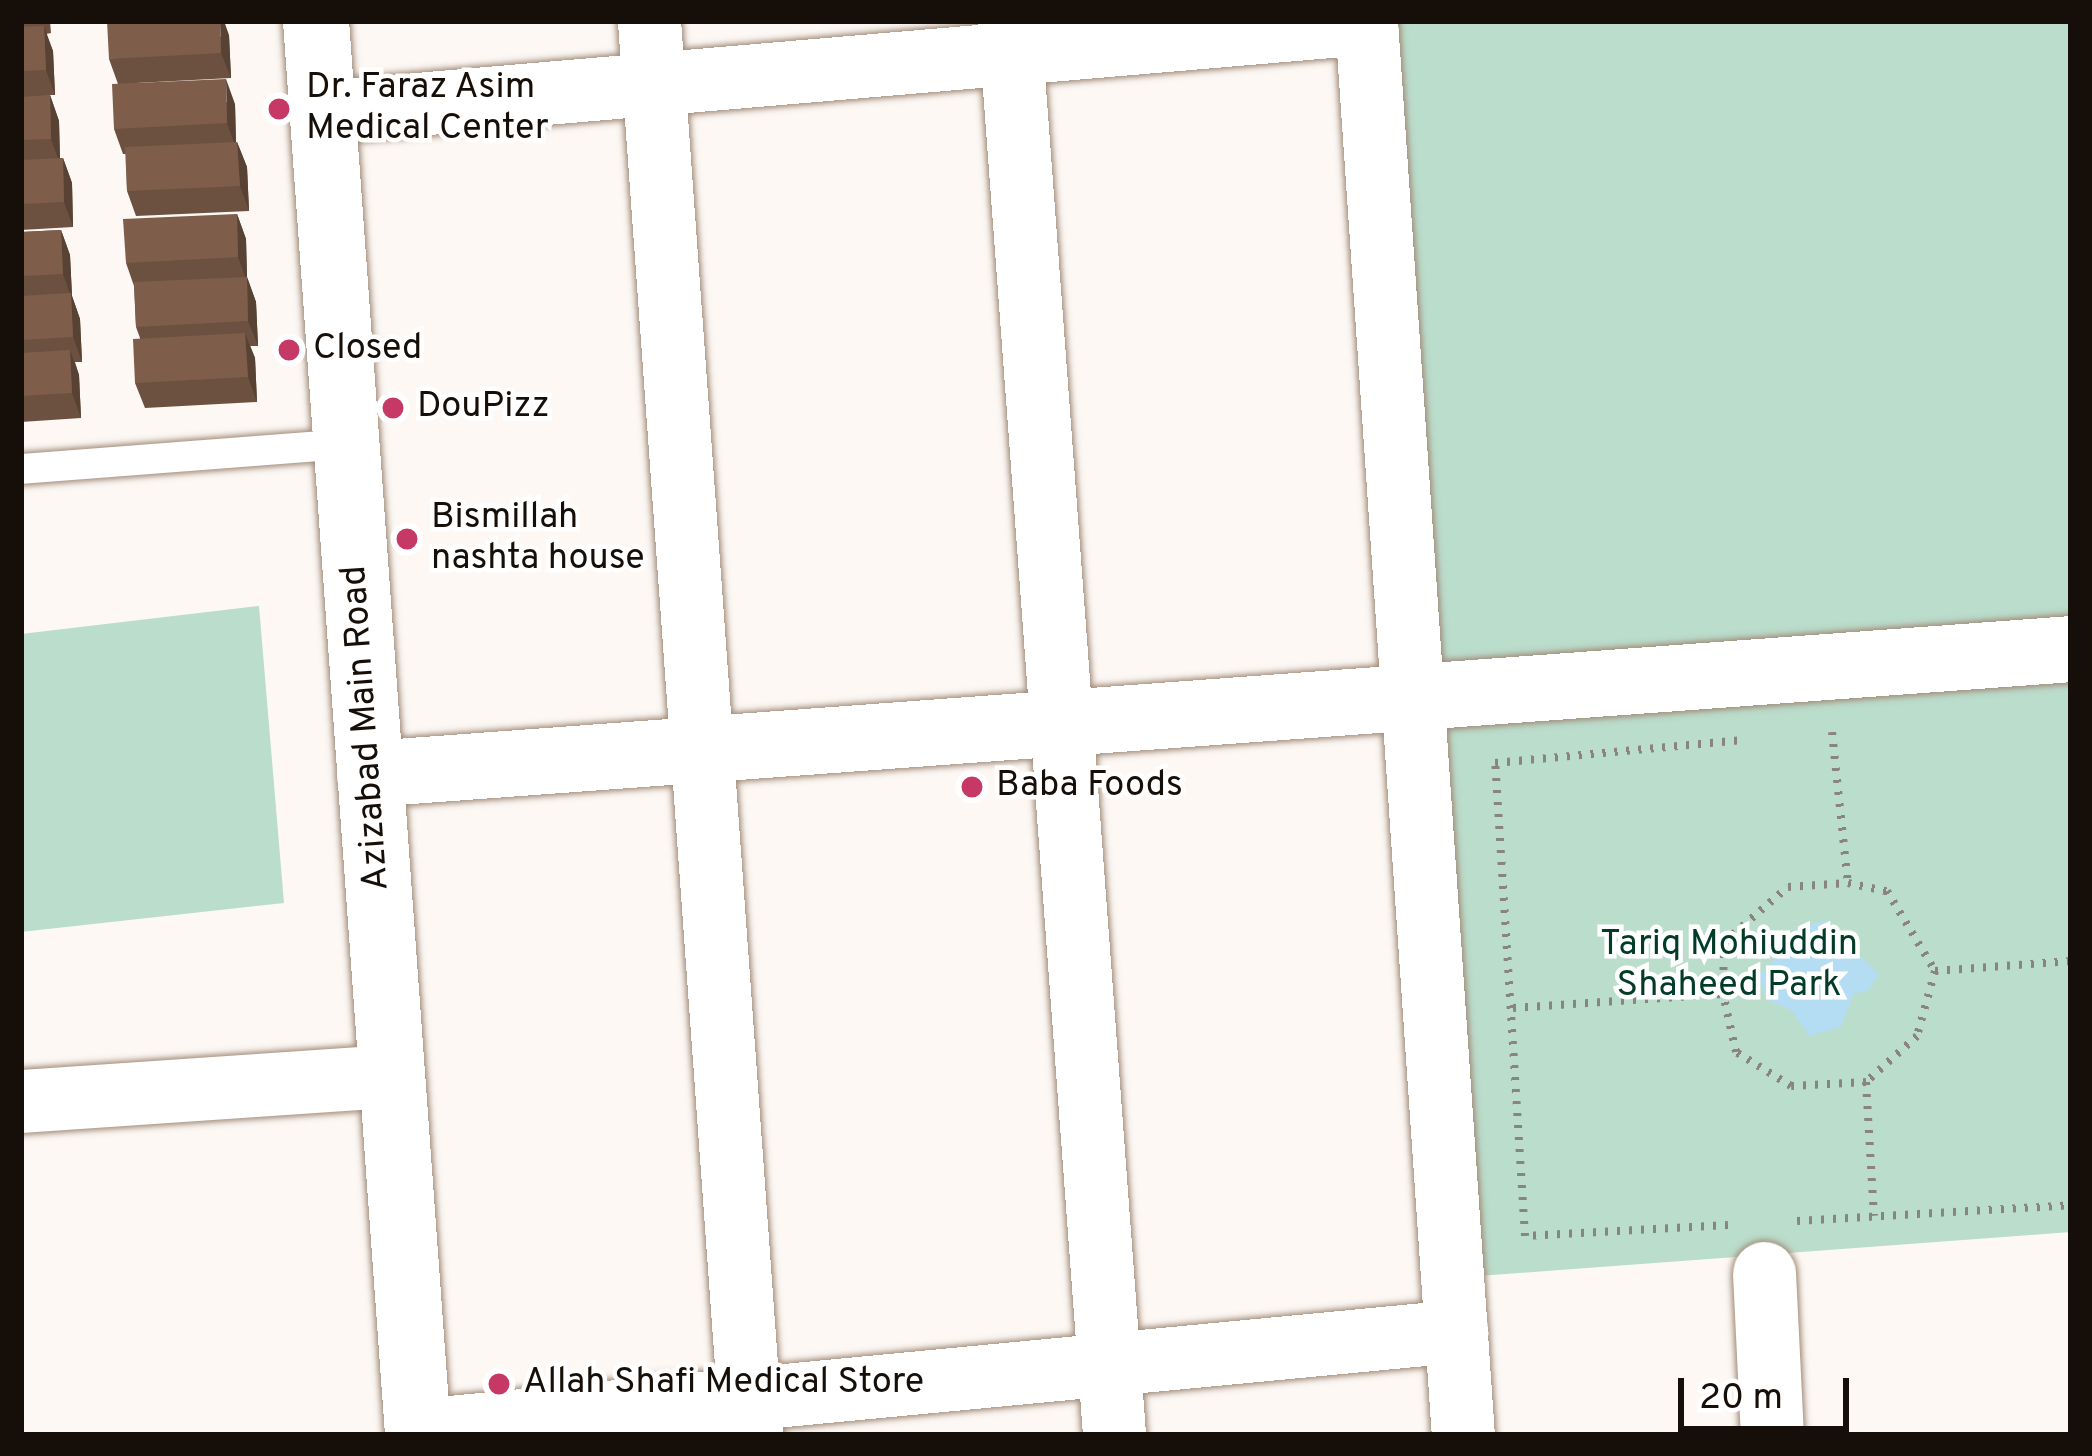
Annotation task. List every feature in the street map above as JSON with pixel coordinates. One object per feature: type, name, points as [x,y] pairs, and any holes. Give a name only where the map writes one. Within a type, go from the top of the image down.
[{"type":"street","name":"Azizabad Main Road","points":[[316,21],[418,1433]]},
{"type":"street","points":[[649,21],[750,1417]]},
{"type":"street","points":[[322,112],[653,84],[1010,37],[1366,22],[1463,1435]]},
{"type":"street","points":[[1010,37],[1114,1435]]},
{"type":"street","points":[[370,774],[2071,649]]},
{"type":"street","points":[[21,1101],[392,1076]]},
{"type":"street","points":[[1764,1273],[1772,1435]]},
{"type":"street","points":[[418,1433],[750,1417],[1109,1364],[1456,1331]]},
{"type":"lane","points":[[21,469],[346,444]]},
{"type":"path","points":[[1832,732],[1848,883]]},
{"type":"path","points":[[1495,763],[1525,1236]]},
{"type":"path","points":[[1848,883],[1887,891],[1935,971],[1917,1036],[1866,1082],[1791,1086],[1736,1052],[1723,994],[1724,943],[1788,887],[1848,883]]},
{"type":"path","points":[[1935,971],[2071,961]]},
{"type":"path","points":[[1513,1008],[1723,994]]},
{"type":"path","points":[[1866,1082],[1874,1216]]},
{"type":"green space","name":"Tariq Mohiuddin Shaheed Park","points":[[1366,21],[2071,21],[2071,1232],[1452,1278]]},
{"type":"green space","points":[[259,606],[284,903],[21,932],[21,634]]},
{"type":"water","points":[[1825,921],[1845,956],[1862,957],[1879,975],[1867,992],[1854,993],[1841,1027],[1809,1036],[1792,1011],[1766,999],[1758,976],[1809,924]]},
{"type":"building","points":[[107,21],[220,21],[221,53],[109,59]]},
{"type":"building","points":[[44,26],[46,70],[21,71],[21,27]]},
{"type":"building","points":[[226,79],[227,123],[114,129],[112,84]]},
{"type":"building","points":[[50,95],[51,139],[21,140],[21,97]]},
{"type":"building","points":[[237,142],[240,186],[127,191],[125,147]]},
{"type":"building","points":[[63,158],[64,202],[21,204],[21,160]]},
{"type":"building","points":[[237,214],[238,257],[126,263],[123,219]]},
{"type":"building","points":[[61,230],[63,274],[21,276],[21,232]]},
{"type":"building","points":[[247,277],[248,321],[136,327],[134,282]]},
{"type":"building","points":[[71,293],[73,337],[21,340],[21,296]]},
{"type":"building","points":[[245,333],[248,377],[135,383],[133,339]]},
{"type":"building","points":[[70,350],[72,393],[21,396],[21,353]]},
{"type":"place","name":"Dr. Faraz Asim Medical Center","points":[[279,109]]},
{"type":"place","name":"Closed","points":[[289,350]]},
{"type":"place","name":"DouPizz","points":[[393,408]]},
{"type":"place","name":"Bismillah nashta house","points":[[407,539]]},
{"type":"place","name":"Baba Foods","points":[[972,787]]},
{"type":"place","name":"Allah Shafi Medical Store","points":[[499,1384]]}]
